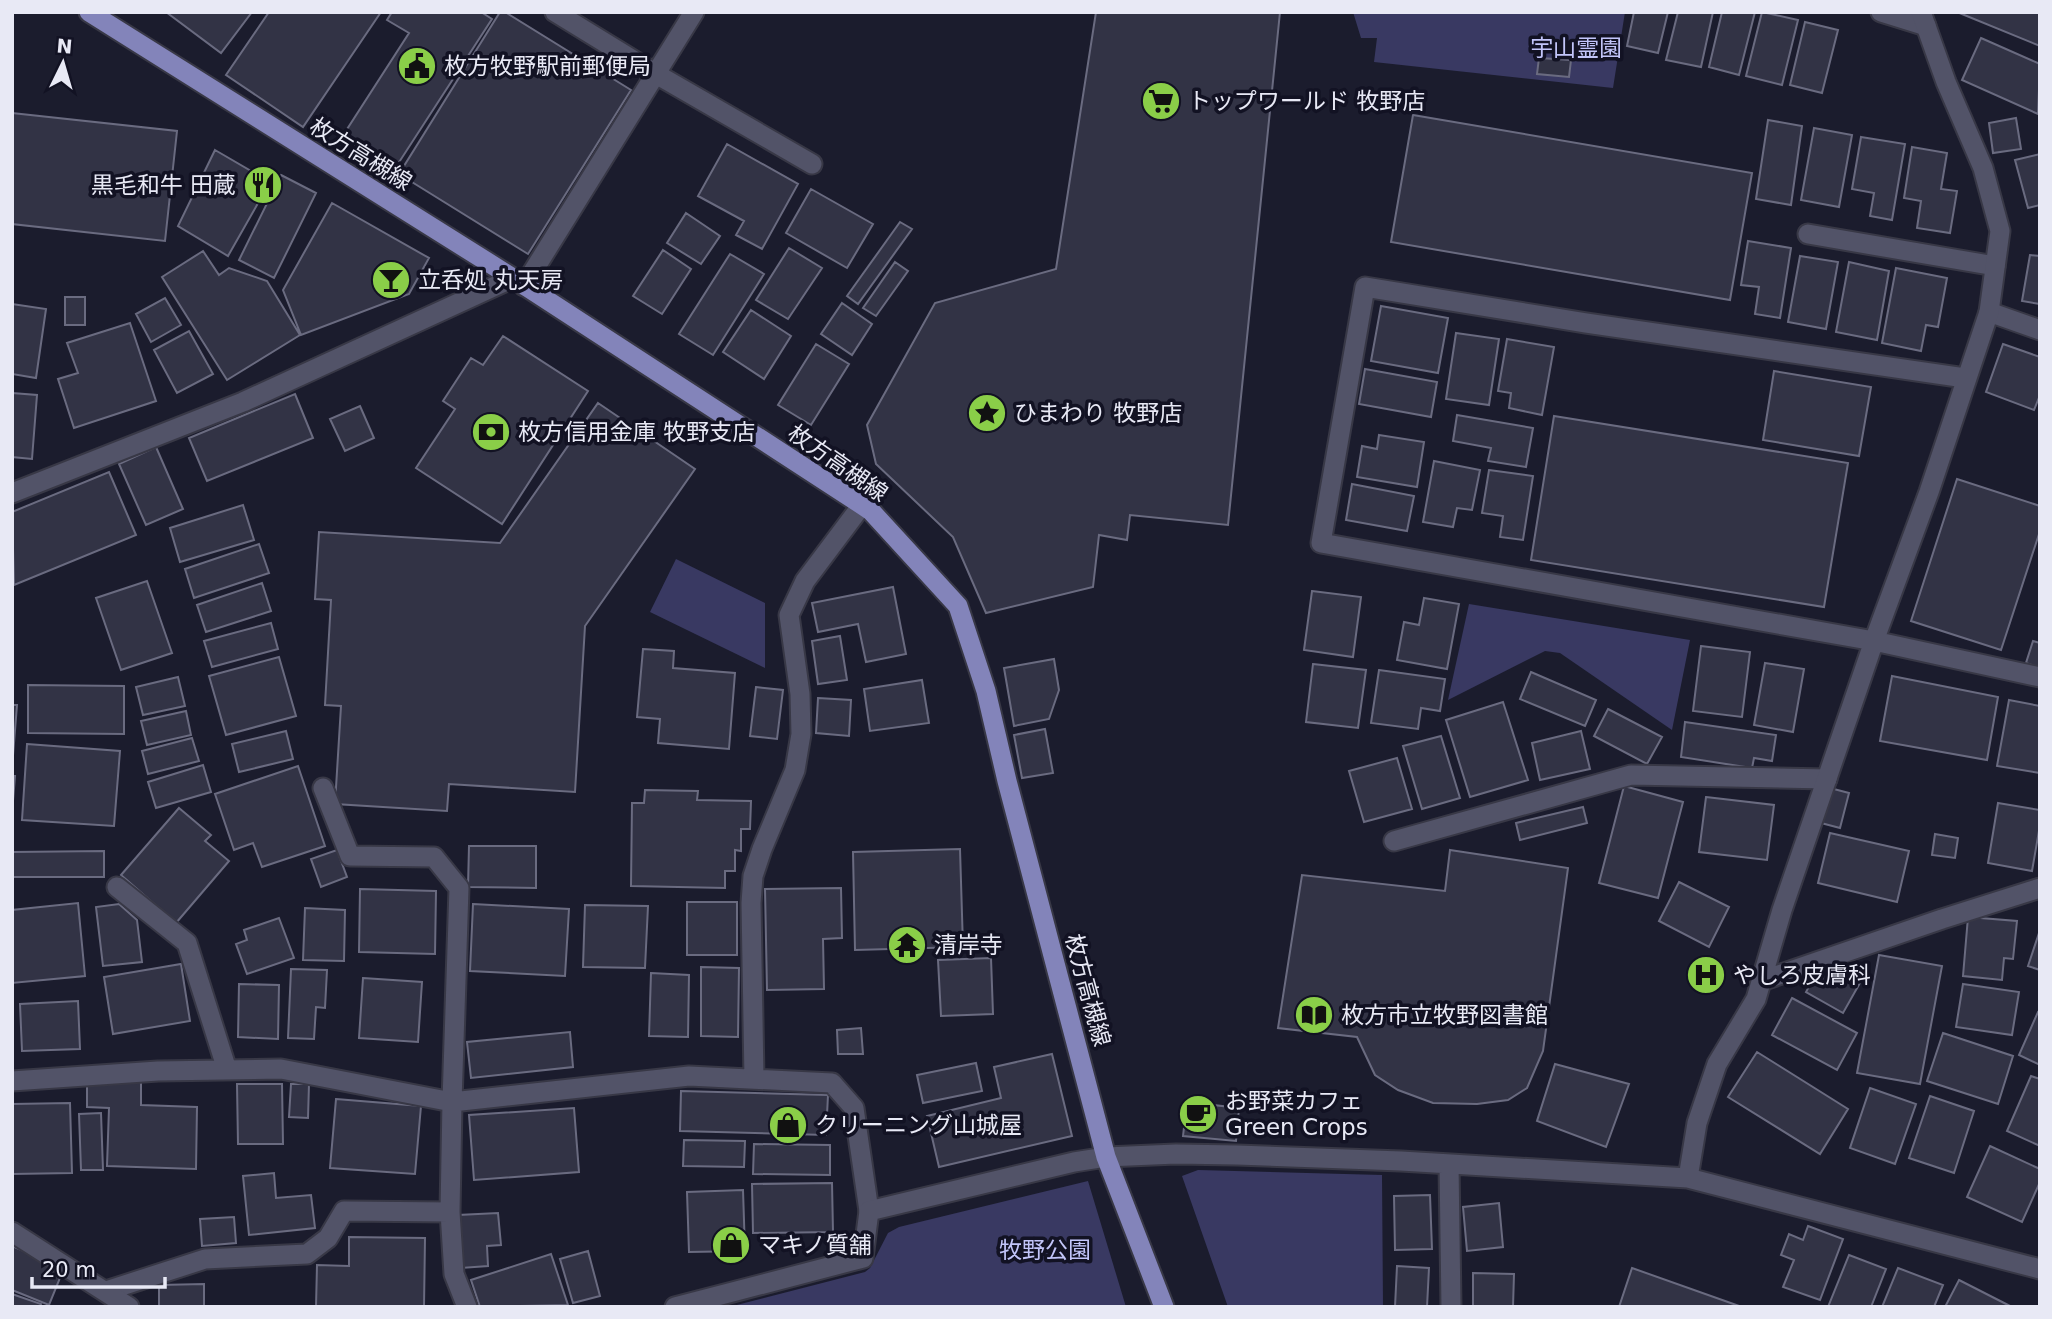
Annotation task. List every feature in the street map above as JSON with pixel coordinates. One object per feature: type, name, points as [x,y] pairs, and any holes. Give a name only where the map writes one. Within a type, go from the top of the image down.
[{"type":"main road","name":"枚方高槻線","points":[[89,12],[519,282],[871,511],[958,606],[986,691],[1007,781],[1106,1157],[1164,1307]]},
{"type":"street","points":[[555,12],[812,164]]},
{"type":"street","points":[[12,493],[243,402],[519,282],[694,12]]},
{"type":"street","points":[[1688,1178],[1697,1124],[1717,1065],[1756,999],[1782,910],[1874,641],[1929,492],[1989,312],[2000,231],[1983,168],[1946,82],[1924,19],[1881,12]]},
{"type":"street","points":[[1808,234],[1995,266]]},
{"type":"street","points":[[1965,378],[1600,325],[1365,287],[1321,543],[1874,641],[2040,677]]},
{"type":"street","points":[[1989,312],[2040,330]]},
{"type":"street","points":[[754,1079],[751,903],[753,876],[795,770],[801,734],[800,694],[789,615],[805,581],[862,505]]},
{"type":"street","points":[[1394,841],[1631,775],[1827,779]]},
{"type":"street","points":[[323,788],[349,856],[435,857],[459,888],[450,1212],[454,1273],[467,1307]]},
{"type":"street","points":[[117,887],[187,943],[227,1070]]},
{"type":"street","points":[[1761,981],[2040,888]]},
{"type":"street","points":[[12,1081],[158,1071],[281,1069],[452,1102],[689,1076],[832,1083],[855,1108],[869,1211],[863,1258],[675,1307]]},
{"type":"street","points":[[869,1211],[1074,1162],[1106,1157],[1237,1155],[1449,1164],[1688,1178],[2040,1269]]},
{"type":"street","points":[[1449,1164],[1451,1307]]},
{"type":"street","points":[[106,1291],[205,1259],[307,1254],[328,1238],[344,1211],[450,1212]]},
{"type":"street","points":[[12,1232],[129,1307]]},
{"type":"green space","name":"宇山霊園","points":[[1353,12],[1625,12],[1613,88],[1374,62],[1377,38],[1361,38]]},
{"type":"green space","points":[[676,559],[765,603],[765,668],[650,612]]},
{"type":"green space","points":[[1469,604],[1690,640],[1672,730],[1560,653],[1545,651],[1448,700]]},
{"type":"green space","points":[[1198,1170],[1382,1175],[1383,1307],[1228,1307],[1182,1176]]},
{"type":"green space","name":"牧野公園","points":[[1088,1181],[1126,1307],[729,1307],[865,1272],[870,1268],[888,1233],[899,1227]]},
{"type":"building","points":[[166,12],[252,12],[221,53]]},
{"type":"building","points":[[269,12],[381,12],[303,127],[226,75]]},
{"type":"building","points":[[392,12],[481,12],[492,19],[394,170],[342,137],[409,33],[387,20]]},
{"type":"building","points":[[500,12],[505,12],[631,90],[528,254],[399,174]]},
{"type":"building","points":[[1096,12],[1280,12],[1228,525],[1130,515],[1127,540],[1099,535],[1093,587],[986,613],[953,537],[876,464],[867,425],[935,303],[1056,269]]},
{"type":"building","points":[[1634,12],[1668,12],[1658,53],[1627,46]]},
{"type":"building","points":[[1678,12],[1713,12],[1701,67],[1666,60]]},
{"type":"building","points":[[1722,12],[1755,12],[1739,75],[1709,67]]},
{"type":"building","points":[[1762,12],[1798,20],[1782,85],[1746,76]]},
{"type":"building","points":[[1957,12],[2040,12],[2040,46]]},
{"type":"building","points":[[1805,22],[1838,30],[1822,93],[1790,85]]},
{"type":"building","points":[[1981,38],[2040,64],[2038,114],[1962,80]]},
{"type":"building","points":[[1539,58],[1571,60],[1569,77],[1537,74]]},
{"type":"building","points":[[12,113],[177,131],[165,241],[12,224]]},
{"type":"building","points":[[1413,115],[1752,173],[1730,300],[1391,242]]},
{"type":"building","points":[[2016,118],[2021,149],[1993,153],[1989,123]]},
{"type":"building","points":[[1768,120],[1802,126],[1791,205],[1756,199]]},
{"type":"building","points":[[1814,128],[1852,135],[1839,207],[1801,200]]},
{"type":"building","points":[[1861,137],[1905,144],[1892,220],[1870,216],[1874,193],[1852,189]]},
{"type":"building","points":[[727,144],[798,184],[762,249],[736,235],[744,221],[698,196]]},
{"type":"building","points":[[1912,147],[1947,153],[1941,189],[1957,191],[1950,233],[1917,228],[1921,201],[1904,198]]},
{"type":"building","points":[[215,150],[270,182],[228,256],[178,226]]},
{"type":"building","points":[[2040,154],[2040,205],[2028,208],[2015,160]]},
{"type":"building","points":[[281,175],[316,193],[274,278],[239,260]]},
{"type":"building","points":[[811,189],[873,224],[847,268],[786,233]]},
{"type":"building","points":[[332,203],[429,258],[409,294],[301,335],[283,290]]},
{"type":"building","points":[[686,213],[720,236],[701,264],[667,243]]},
{"type":"building","points":[[900,222],[912,229],[858,304],[847,296]]},
{"type":"building","points":[[1748,241],[1791,248],[1780,318],[1755,314],[1759,287],[1741,285]]},
{"type":"building","points":[[789,248],[822,268],[788,319],[756,300]]},
{"type":"building","points":[[663,250],[691,269],[662,314],[633,296]]},
{"type":"building","points":[[203,251],[219,275],[229,268],[267,281],[300,335],[227,380],[162,277]]},
{"type":"building","points":[[730,254],[764,274],[713,355],[679,334]]},
{"type":"building","points":[[2030,255],[2040,256],[2040,304],[2022,301]]},
{"type":"building","points":[[1800,256],[1838,262],[1826,329],[1788,322]]},
{"type":"building","points":[[895,262],[908,271],[876,316],[863,308]]},
{"type":"building","points":[[1849,262],[1889,271],[1877,340],[1836,332]]},
{"type":"building","points":[[1896,268],[1947,278],[1938,327],[1926,325],[1921,351],[1882,343]]},
{"type":"building","points":[[65,297],[85,297],[85,325],[65,325]]},
{"type":"building","points":[[165,298],[181,325],[151,342],[136,314]]},
{"type":"building","points":[[842,303],[872,324],[852,355],[821,334]]},
{"type":"building","points":[[12,304],[46,309],[36,378],[12,374]]},
{"type":"building","points":[[1381,306],[1448,318],[1438,373],[1371,361]]},
{"type":"building","points":[[751,310],[791,336],[764,379],[723,352]]},
{"type":"building","points":[[130,323],[156,401],[74,428],[58,379],[78,373],[67,343]]},
{"type":"building","points":[[189,331],[213,374],[177,393],[154,350]]},
{"type":"building","points":[[1456,333],[1499,339],[1489,405],[1446,399]]},
{"type":"building","points":[[503,336],[588,391],[502,524],[416,468],[455,409],[443,401],[471,358],[483,365]]},
{"type":"building","points":[[1507,339],[1554,347],[1542,415],[1509,408],[1511,393],[1498,391]]},
{"type":"building","points":[[816,344],[849,364],[811,425],[778,405]]},
{"type":"building","points":[[2003,344],[2040,357],[2040,395],[2034,410],[1986,392]]},
{"type":"building","points":[[1365,369],[1437,382],[1431,417],[1359,404]]},
{"type":"building","points":[[1774,371],[1871,387],[1859,456],[1763,440]]},
{"type":"building","points":[[12,393],[37,395],[32,459],[12,457]]},
{"type":"building","points":[[295,394],[313,438],[207,481],[189,438]]},
{"type":"building","points":[[598,403],[695,469],[585,626],[575,792],[449,784],[447,811],[335,804],[341,706],[325,705],[331,600],[315,599],[319,532],[500,543]]},
{"type":"building","points":[[360,406],[374,438],[345,451],[330,419]]},
{"type":"building","points":[[1457,415],[1533,428],[1526,467],[1488,461],[1491,448],[1453,441]]},
{"type":"building","points":[[1554,416],[1848,463],[1824,607],[1531,560]]},
{"type":"building","points":[[1379,435],[1424,442],[1417,487],[1357,477],[1362,446],[1377,449]]},
{"type":"building","points":[[156,447],[183,509],[146,525],[119,464]]},
{"type":"building","points":[[1434,461],[1480,470],[1472,510],[1457,508],[1453,527],[1423,522]]},
{"type":"building","points":[[1489,470],[1533,476],[1523,540],[1500,537],[1503,516],[1482,513]]},
{"type":"building","points":[[109,472],[136,535],[14,585],[12,512]]},
{"type":"building","points":[[1957,479],[2040,506],[2040,531],[2001,650],[1911,621]]},
{"type":"building","points":[[1352,484],[1414,496],[1407,531],[1346,520]]},
{"type":"building","points":[[243,505],[254,540],[180,562],[170,528]]},
{"type":"building","points":[[259,544],[269,573],[194,598],[185,569]]},
{"type":"building","points":[[147,581],[172,653],[121,670],[96,598]]},
{"type":"building","points":[[262,583],[271,611],[206,632],[197,605]]},
{"type":"building","points":[[893,587],[906,654],[866,662],[858,624],[818,632],[812,603]]},
{"type":"building","points":[[1312,591],[1361,597],[1353,657],[1304,650]]},
{"type":"building","points":[[1424,598],[1459,604],[1447,669],[1397,660],[1404,622],[1419,625]]},
{"type":"building","points":[[271,623],[278,649],[212,667],[204,641]]},
{"type":"building","points":[[840,636],[847,680],[818,684],[812,641]]},
{"type":"building","points":[[2033,641],[2040,643],[2040,668],[2026,663]]},
{"type":"building","points":[[1701,646],[1750,652],[1742,717],[1693,711]]},
{"type":"building","points":[[643,649],[674,651],[673,668],[735,673],[729,749],[658,743],[660,719],[637,717]]},
{"type":"building","points":[[279,657],[296,716],[226,735],[209,676]]},
{"type":"building","points":[[1054,659],[1059,690],[1049,719],[1014,726],[1004,668]]},
{"type":"building","points":[[1765,663],[1804,669],[1793,732],[1754,725]]},
{"type":"building","points":[[1313,664],[1366,670],[1358,728],[1306,722]]},
{"type":"building","points":[[1379,670],[1445,679],[1440,711],[1421,708],[1418,729],[1371,723]]},
{"type":"building","points":[[1531,672],[1596,700],[1585,726],[1520,699]]},
{"type":"building","points":[[1892,676],[1998,697],[1987,760],[1880,741]]},
{"type":"building","points":[[178,677],[185,706],[143,715],[136,687]]},
{"type":"building","points":[[922,680],[929,723],[870,731],[864,689]]},
{"type":"building","points":[[28,685],[124,686],[124,734],[28,733]]},
{"type":"building","points":[[756,687],[783,690],[777,739],[750,736]]},
{"type":"building","points":[[818,698],[851,700],[849,736],[816,733]]},
{"type":"building","points":[[2009,700],[2040,706],[2040,773],[1997,766]]},
{"type":"building","points":[[1503,702],[1528,780],[1470,797],[1446,720]]},
{"type":"building","points":[[12,705],[17,705],[12,768]]},
{"type":"building","points":[[1608,709],[1662,737],[1647,764],[1594,736]]},
{"type":"building","points":[[186,711],[191,735],[147,745],[141,721]]},
{"type":"building","points":[[1685,722],[1776,735],[1772,761],[1754,758],[1752,768],[1681,757]]},
{"type":"building","points":[[1045,729],[1053,773],[1022,778],[1014,735]]},
{"type":"building","points":[[286,731],[293,759],[239,772],[232,744]]},
{"type":"building","points":[[1581,731],[1590,769],[1540,780],[1532,743]]},
{"type":"building","points":[[1441,736],[1460,798],[1422,809],[1403,746]]},
{"type":"building","points":[[192,738],[199,761],[148,774],[142,751]]},
{"type":"building","points":[[27,744],[120,751],[114,826],[22,820]]},
{"type":"building","points":[[1397,758],[1412,809],[1364,822],[1349,771]]},
{"type":"building","points":[[203,765],[211,792],[156,808],[148,782]]},
{"type":"building","points":[[298,766],[325,846],[262,867],[253,843],[234,850],[215,794]]},
{"type":"building","points":[[12,776],[15,776],[13,801],[12,801]]},
{"type":"building","points":[[1624,786],[1683,802],[1658,898],[1599,883]]},
{"type":"building","points":[[1830,788],[1849,793],[1840,828],[1821,823]]},
{"type":"building","points":[[645,790],[698,791],[697,800],[751,801],[750,829],[741,829],[741,851],[735,850],[735,871],[725,871],[725,888],[631,886],[632,803],[644,803]]},
{"type":"building","points":[[1706,797],[1774,805],[1767,860],[1699,852]]},
{"type":"building","points":[[1998,803],[2040,810],[2032,871],[1988,863]]},
{"type":"building","points":[[1583,807],[1587,823],[1520,840],[1516,823]]},
{"type":"building","points":[[179,808],[211,835],[205,841],[229,861],[176,923],[121,875]]},
{"type":"building","points":[[1830,833],[1909,851],[1897,902],[1818,883]]},
{"type":"building","points":[[1935,834],[1958,838],[1955,858],[1932,855]]},
{"type":"building","points":[[469,846],[536,846],[536,888],[468,887]]},
{"type":"building","points":[[960,849],[963,947],[855,950],[853,852]]},
{"type":"building","points":[[337,850],[347,877],[321,887],[311,859]]},
{"type":"building","points":[[1450,850],[1568,868],[1543,1051],[1527,1088],[1508,1100],[1477,1104],[1433,1103],[1398,1090],[1375,1075],[1357,1037],[1278,1028],[1302,875],[1445,891]]},
{"type":"building","points":[[104,851],[104,877],[12,877],[12,852]]},
{"type":"building","points":[[1679,882],[1729,907],[1709,947],[1659,921]]},
{"type":"building","points":[[841,888],[842,938],[823,939],[824,989],[767,990],[765,889]]},
{"type":"building","points":[[360,889],[436,891],[435,954],[359,952]]},
{"type":"building","points":[[687,902],[737,902],[737,955],[687,955]]},
{"type":"building","points":[[78,903],[85,976],[12,983],[12,910]]},
{"type":"building","points":[[119,904],[137,920],[142,962],[103,966],[96,907]]},
{"type":"building","points":[[473,904],[569,909],[565,976],[470,971]]},
{"type":"building","points":[[585,905],[648,906],[645,968],[583,967]]},
{"type":"building","points":[[305,908],[345,910],[344,961],[303,960]]},
{"type":"building","points":[[1968,917],[2017,921],[2013,959],[2004,958],[2002,980],[1963,976]]},
{"type":"building","points":[[279,918],[294,958],[247,974],[236,944],[247,940],[244,930]]},
{"type":"building","points":[[2040,930],[2040,970],[2028,966]]},
{"type":"building","points":[[1879,955],[1942,966],[1920,1084],[1857,1073]]},
{"type":"building","points":[[991,958],[993,1014],[941,1016],[938,960]]},
{"type":"building","points":[[1842,960],[1865,974],[1843,1013],[1806,992],[1818,970],[1832,978]]},
{"type":"building","points":[[181,964],[190,1021],[113,1034],[104,977]]},
{"type":"building","points":[[701,967],[739,968],[738,1037],[701,1036]]},
{"type":"building","points":[[291,969],[327,970],[325,1008],[316,1007],[314,1039],[288,1038]]},
{"type":"building","points":[[651,973],[689,975],[688,1037],[649,1036]]},
{"type":"building","points":[[363,978],[422,982],[418,1042],[359,1038]]},
{"type":"building","points":[[239,984],[279,985],[278,1039],[238,1037]]},
{"type":"building","points":[[1963,984],[2019,992],[2012,1035],[1956,1027]]},
{"type":"building","points":[[1792,998],[1857,1033],[1837,1070],[1772,1035]]},
{"type":"building","points":[[78,1001],[80,1049],[22,1051],[20,1004]]},
{"type":"building","points":[[2038,1012],[2040,1013],[2040,1065],[2019,1055]]},
{"type":"building","points":[[861,1028],[863,1054],[838,1054],[837,1030]]},
{"type":"building","points":[[570,1032],[573,1067],[471,1078],[467,1042]]},
{"type":"building","points":[[1943,1033],[2013,1056],[1998,1104],[1927,1081]]},
{"type":"building","points":[[1757,1052],[1848,1109],[1820,1154],[1728,1097]]},
{"type":"building","points":[[1052,1054],[1072,1136],[939,1167],[927,1116],[1001,1098],[994,1067]]},
{"type":"building","points":[[976,1063],[982,1091],[923,1103],[917,1075]]},
{"type":"building","points":[[1555,1064],[1629,1084],[1606,1147],[1537,1121]]},
{"type":"building","points":[[2031,1076],[2040,1079],[2040,1146],[2007,1131]]},
{"type":"building","points":[[87,1081],[141,1082],[141,1105],[197,1107],[196,1169],[107,1166],[109,1108],[87,1107]]},
{"type":"building","points":[[237,1084],[282,1084],[283,1144],[238,1144]]},
{"type":"building","points":[[291,1084],[309,1084],[308,1118],[289,1117]]},
{"type":"building","points":[[1870,1088],[1916,1104],[1895,1164],[1850,1148]]},
{"type":"building","points":[[681,1091],[828,1095],[826,1135],[680,1131]]},
{"type":"building","points":[[1930,1096],[1974,1111],[1954,1173],[1909,1158]]},
{"type":"building","points":[[336,1099],[421,1106],[415,1174],[330,1168]]},
{"type":"building","points":[[1187,1102],[1239,1108],[1236,1141],[1183,1136]]},
{"type":"building","points":[[70,1103],[72,1173],[12,1174],[12,1104]]},
{"type":"building","points":[[574,1108],[579,1172],[474,1180],[469,1115]]},
{"type":"building","points":[[101,1113],[103,1170],[81,1170],[79,1114]]},
{"type":"building","points":[[684,1140],[745,1141],[744,1167],[683,1166]]},
{"type":"building","points":[[754,1144],[830,1145],[830,1175],[753,1174]]},
{"type":"building","points":[[1990,1146],[2040,1169],[2040,1182],[2022,1222],[1967,1197]]},
{"type":"building","points":[[274,1173],[276,1198],[311,1195],[315,1228],[249,1235],[243,1176]]},
{"type":"building","points":[[832,1183],[833,1232],[753,1233],[752,1184]]},
{"type":"building","points":[[743,1190],[745,1251],[689,1252],[687,1192]]},
{"type":"building","points":[[1430,1195],[1432,1249],[1395,1250],[1394,1196]]},
{"type":"building","points":[[1499,1203],[1503,1247],[1467,1251],[1463,1207]]},
{"type":"building","points":[[498,1213],[501,1245],[487,1246],[488,1266],[461,1268],[458,1215]]},
{"type":"building","points":[[234,1217],[236,1243],[202,1246],[200,1219]]},
{"type":"building","points":[[1808,1226],[1843,1239],[1820,1300],[1783,1287],[1794,1260],[1781,1255],[1789,1234],[1803,1240]]},
{"type":"building","points":[[349,1237],[425,1238],[424,1307],[316,1307],[317,1265],[349,1266]]},
{"type":"building","points":[[12,1246],[64,1268],[49,1305],[12,1290]]},
{"type":"building","points":[[588,1251],[600,1296],[573,1303],[560,1259]]},
{"type":"building","points":[[551,1254],[568,1305],[480,1307],[471,1280]]},
{"type":"building","points":[[1849,1255],[1886,1269],[1871,1307],[1828,1307]]},
{"type":"building","points":[[1397,1266],[1429,1268],[1427,1307],[1395,1307]]},
{"type":"building","points":[[1632,1268],[1742,1307],[1619,1307]]},
{"type":"building","points":[[1898,1268],[1943,1285],[1934,1307],[1882,1307]]},
{"type":"building","points":[[1473,1273],[1514,1274],[1513,1307],[1473,1307]]},
{"type":"building","points":[[1959,1280],[2012,1307],[1945,1307]]},
{"type":"building","points":[[204,1284],[204,1307],[159,1307],[159,1285]]},
{"type":"building","points":[[12,1294],[41,1304],[40,1307],[12,1307]]},
{"type":"place","name":"枚方牧野駅前郵便局","points":[[417,66]]},
{"type":"place","name":"トップワールド 牧野店","points":[[1161,101]]},
{"type":"place","name":"黒毛和牛 田蔵","points":[[263,185]]},
{"type":"place","name":"立呑処 丸天房","points":[[391,280]]},
{"type":"place","name":"ひまわり 牧野店","points":[[987,413]]},
{"type":"place","name":"枚方信用金庫 牧野支店","points":[[491,432]]},
{"type":"place","name":"清岸寺","points":[[907,945]]},
{"type":"place","name":"やしろ皮膚科","points":[[1706,975]]},
{"type":"place","name":"枚方市立牧野図書館","points":[[1314,1015]]},
{"type":"place","name":"お野菜カフェ Green Crops","points":[[1198,1114]]},
{"type":"place","name":"クリーニング山城屋","points":[[788,1125]]},
{"type":"place","name":"マキノ質舗","points":[[731,1245]]}]
